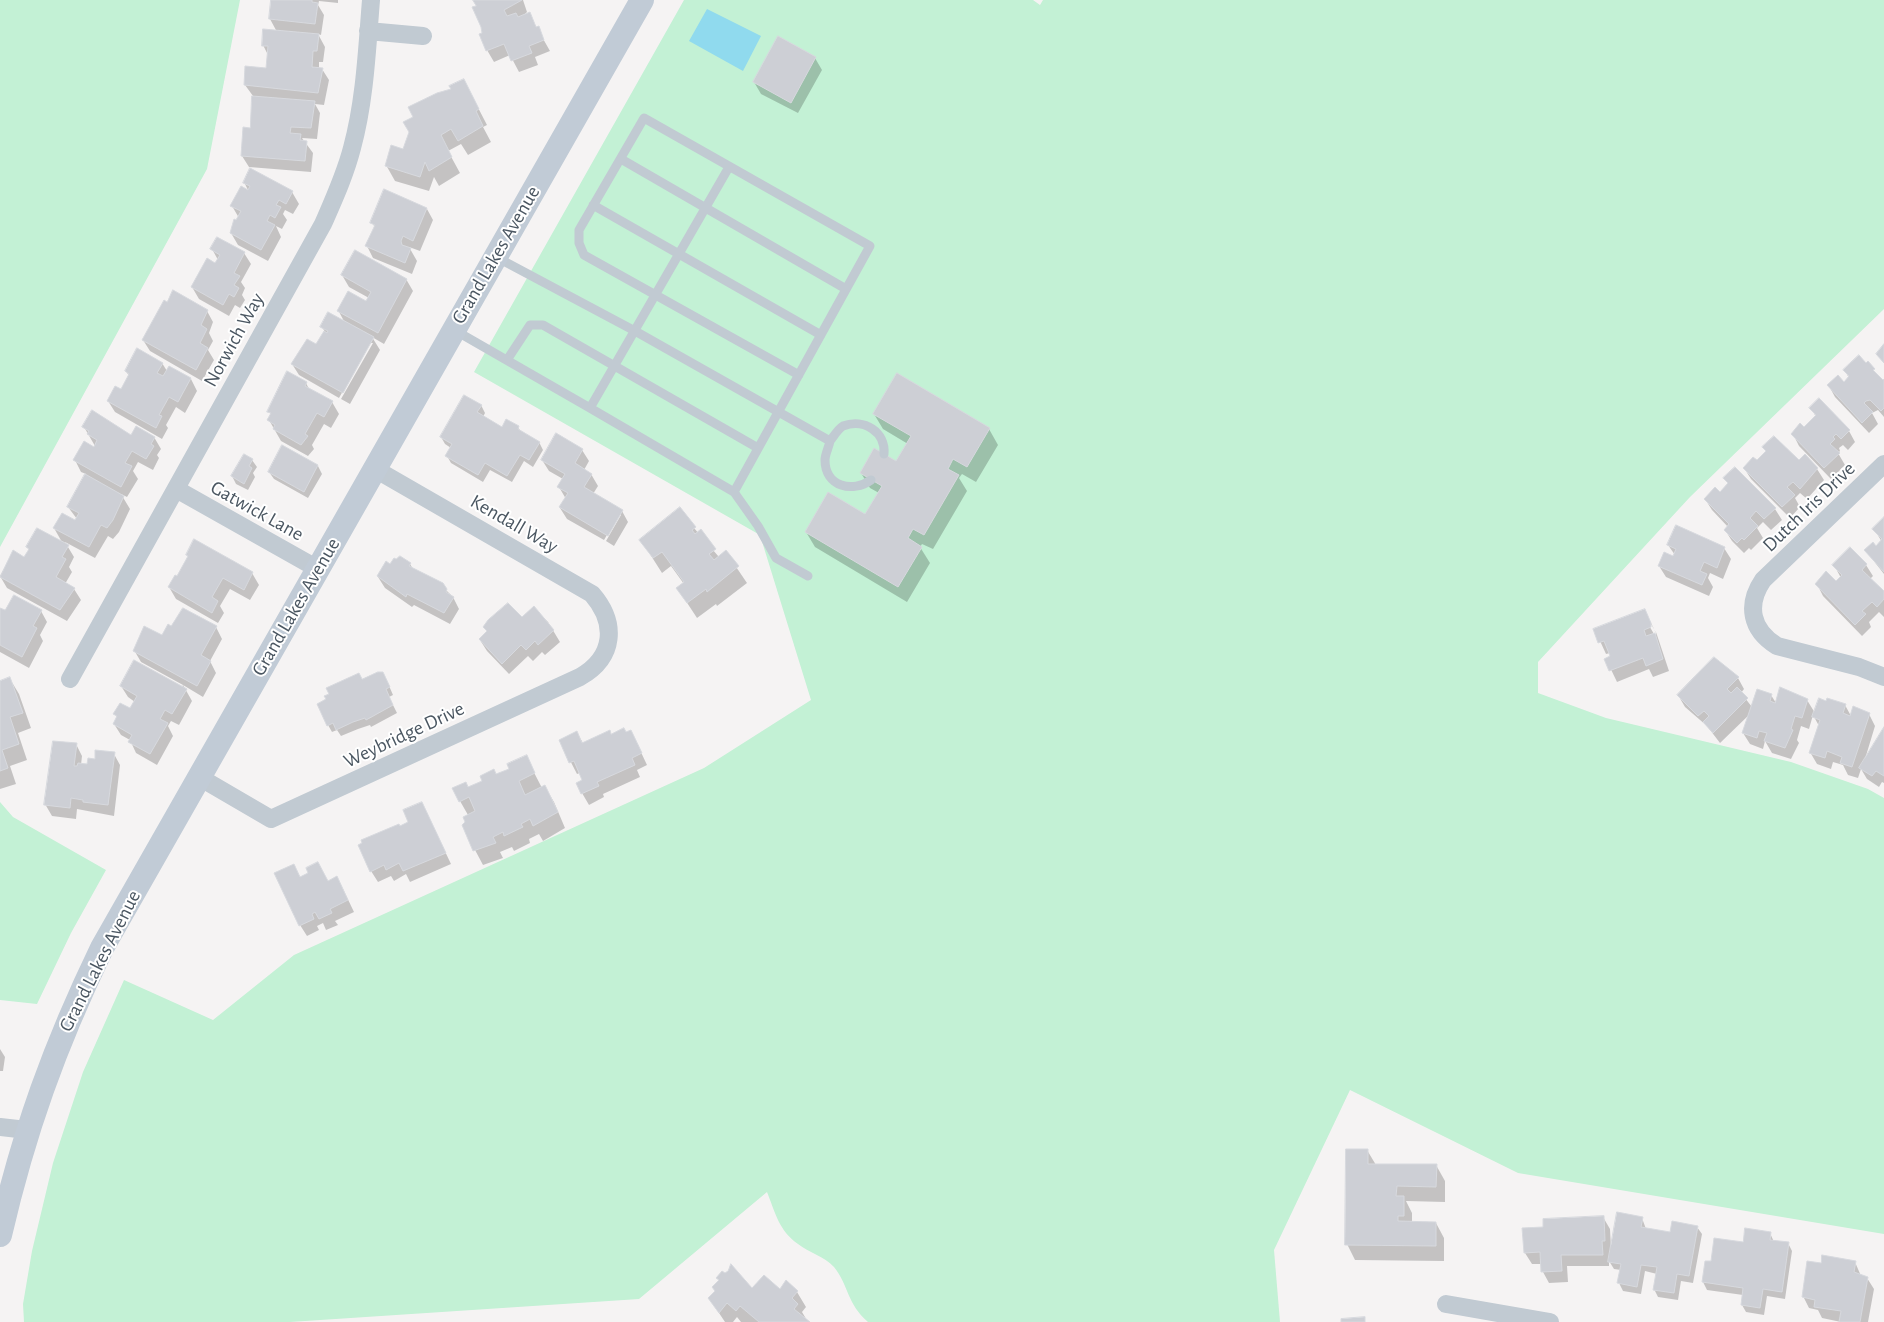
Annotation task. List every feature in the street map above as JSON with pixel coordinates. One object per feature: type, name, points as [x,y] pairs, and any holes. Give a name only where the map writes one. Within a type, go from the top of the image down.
[{"type":"street","name":"Norwich Way","points":[[70,679],[323,224],[339,187],[352,149],[360,110],[371,0]]},
{"type":"street","name":"Grand Lakes Avenue","points":[[0,1235],[27,1130],[45,1077],[81,991],[102,948],[642,0]]},
{"type":"street","points":[[368,31],[423,36]]},
{"type":"street","name":"Dutch Iris Drive","points":[[1884,464],[1764,580],[1756,591],[1752,603],[1752,616],[1757,628],[1766,639],[1777,646],[1859,667],[1884,677]]},
{"type":"street","name":"Kendall Way","points":[[374,469],[592,594],[602,606],[608,620],[609,634]]},
{"type":"street","name":"Gatwick Lane","points":[[176,489],[318,569]]},
{"type":"street","name":"Weybridge Drive","points":[[199,777],[272,818],[580,677],[599,662],[607,648],[609,634]]},
{"type":"street","points":[[0,1127],[27,1130]]},
{"type":"street","points":[[1446,1304],[1494,1317],[1550,1322]]},
{"type":"lane","points":[[734,492],[758,448],[799,375],[870,246],[644,118],[579,230],[579,244],[584,255],[799,375]]},
{"type":"lane","points":[[620,159],[846,289]]},
{"type":"lane","points":[[590,408],[730,167]]},
{"type":"lane","points":[[593,205],[821,335]]},
{"type":"lane","points":[[496,257],[635,331],[830,441]]},
{"type":"lane","points":[[507,360],[530,325],[542,325],[758,448]]},
{"type":"lane","points":[[453,329],[734,492],[758,526],[776,558],[808,576]]},
{"type":"lane","points":[[871,480],[863,486],[854,488],[839,484],[829,476],[825,461],[830,441],[842,427],[855,424],[870,427],[881,435],[885,447],[884,454]]},
{"type":"green space","points":[[0,0],[240,0],[207,169],[0,547]]},
{"type":"green space","points":[[684,0],[1033,0],[1040,5],[1043,0],[1884,0],[1884,309],[1690,497],[1538,662],[1538,693],[1606,718],[1791,762],[1868,789],[1884,798],[1884,1234],[1518,1173],[1350,1090],[1274,1250],[1280,1322],[868,1322],[852,1302],[843,1281],[834,1267],[826,1260],[802,1247],[786,1233],[778,1221],[767,1192],[639,1299],[290,1322],[24,1322],[23,1304],[32,1251],[53,1163],[83,1072],[124,980],[213,1020],[294,955],[704,768],[811,700],[760,535],[474,372]]},
{"type":"green space","points":[[0,802],[13,817],[106,870],[71,933],[37,1004],[0,1000]]},
{"type":"water","points":[[707,9],[761,36],[743,71],[689,41]]},
{"type":"building","points":[[271,0],[312,0],[312,2],[318,3],[315,24],[269,19]]},
{"type":"building","points":[[473,0],[522,0],[504,10],[507,16],[516,13],[518,17],[530,12],[536,27],[539,26],[544,40],[529,46],[532,53],[511,61],[504,44],[486,51],[479,34],[482,33],[481,27],[472,7],[476,6]]},
{"type":"building","points":[[263,29],[319,34],[317,51],[313,51],[312,67],[323,68],[318,93],[244,85],[245,66],[266,68],[268,46],[262,46]]},
{"type":"building","points":[[778,36],[816,57],[791,103],[753,82]]},
{"type":"building","points":[[464,79],[479,109],[476,111],[483,126],[458,141],[451,129],[441,135],[452,157],[429,171],[425,162],[420,177],[385,166],[391,145],[403,149],[409,132],[403,122],[413,117],[408,107],[437,93],[451,89],[449,86]]},
{"type":"building","points":[[252,96],[315,101],[311,128],[291,127],[290,133],[301,134],[300,140],[307,141],[305,161],[241,156],[243,127],[250,128]]},
{"type":"building","points":[[250,168],[293,191],[286,204],[279,200],[276,205],[281,207],[275,218],[270,215],[267,221],[275,225],[261,250],[230,233],[234,219],[236,220],[241,211],[230,206],[241,186],[248,190],[250,186],[243,183]]},
{"type":"building","points":[[384,189],[427,208],[413,241],[403,236],[401,241],[402,245],[411,248],[405,263],[365,246],[375,225],[370,223]]},
{"type":"building","points":[[217,237],[245,252],[234,273],[240,276],[234,285],[239,288],[234,297],[229,294],[223,305],[191,287],[207,258],[215,263],[220,255],[210,249]]},
{"type":"building","points":[[355,250],[407,279],[378,333],[337,311],[348,291],[366,301],[371,292],[341,275]]},
{"type":"building","points":[[173,290],[208,310],[201,325],[207,329],[200,343],[208,348],[196,370],[142,340],[164,300],[167,302]]},
{"type":"building","points":[[328,312],[374,337],[343,393],[291,364],[307,339],[316,344],[324,331],[327,333],[328,331],[320,327]]},
{"type":"building","points":[[1884,344],[1884,363],[1876,354]]},
{"type":"building","points":[[137,348],[163,363],[157,373],[163,376],[169,366],[191,378],[178,402],[169,397],[159,415],[162,416],[156,428],[107,401],[115,386],[121,389],[129,374],[125,371]]},
{"type":"building","points":[[1859,355],[1866,363],[1868,361],[1875,369],[1873,370],[1884,379],[1884,408],[1881,411],[1870,400],[1866,401],[1864,403],[1873,412],[1862,423],[1827,385],[1838,375],[1844,382],[1849,376],[1843,370]]},
{"type":"building","points":[[287,371],[307,382],[305,386],[333,401],[324,417],[317,413],[305,434],[308,436],[301,445],[273,429],[275,425],[267,420],[271,413],[267,412]]},
{"type":"building","points":[[897,373],[990,428],[967,467],[953,459],[948,469],[959,475],[924,535],[913,529],[908,538],[922,547],[898,587],[805,532],[828,492],[865,514],[882,486],[860,473],[874,448],[896,461],[911,436],[873,414]]},
{"type":"building","points":[[464,395],[482,405],[477,412],[502,427],[506,419],[519,426],[518,429],[540,442],[529,460],[520,455],[507,476],[485,463],[478,475],[445,456],[452,444],[440,437]]},
{"type":"building","points":[[1819,398],[1850,430],[1841,439],[1836,434],[1833,437],[1835,439],[1830,444],[1840,453],[1824,468],[1791,434],[1800,423],[1804,427],[1816,415],[1809,408]]},
{"type":"building","points":[[92,410],[131,435],[136,426],[155,437],[151,444],[154,446],[146,459],[132,451],[125,463],[132,466],[121,487],[73,460],[84,441],[94,447],[97,440],[87,434],[89,431],[82,427]]},
{"type":"building","points":[[556,433],[583,449],[575,463],[592,474],[584,487],[623,510],[608,536],[559,507],[568,493],[557,487],[565,474],[541,460]]},
{"type":"building","points":[[1774,436],[1799,460],[1805,454],[1818,468],[1800,489],[1793,482],[1787,487],[1795,495],[1782,507],[1743,468],[1753,457],[1757,460],[1766,451],[1762,447]]},
{"type":"building","points":[[282,445],[318,465],[304,492],[268,472]]},
{"type":"building","points":[[244,454],[253,459],[249,466],[252,468],[244,484],[231,476]]},
{"type":"building","points":[[1735,467],[1776,508],[1764,519],[1756,511],[1750,518],[1758,526],[1744,540],[1742,538],[1737,543],[1724,530],[1729,524],[1704,499],[1715,487],[1720,492],[1728,483],[1723,478]]},
{"type":"building","points":[[85,474],[124,496],[113,520],[107,528],[101,525],[89,547],[53,528],[62,513],[75,520],[79,513],[67,507]]},
{"type":"building","points":[[680,507],[696,527],[692,530],[695,534],[701,529],[716,549],[709,554],[714,560],[726,550],[739,566],[707,592],[706,589],[687,603],[676,588],[684,582],[662,552],[653,558],[639,540]]},
{"type":"building","points":[[1884,517],[1884,572],[1864,550],[1873,542],[1876,546],[1882,539],[1872,529]]},
{"type":"building","points":[[1676,525],[1725,547],[1717,568],[1704,562],[1700,571],[1707,574],[1702,585],[1658,566],[1664,552],[1673,556],[1676,549],[1667,545]]},
{"type":"building","points":[[37,528],[69,545],[62,557],[66,559],[56,577],[75,588],[60,610],[0,577],[13,550],[24,557],[29,549],[26,547]]},
{"type":"building","points":[[194,539],[253,572],[244,590],[223,578],[212,597],[218,601],[212,613],[168,587],[175,575],[177,576],[188,556],[186,555]]},
{"type":"building","points":[[1850,547],[1867,564],[1862,570],[1884,591],[1884,599],[1877,607],[1872,602],[1862,611],[1866,614],[1855,625],[1815,584],[1826,571],[1836,581],[1842,575],[1832,565]]},
{"type":"building","points":[[400,556],[411,563],[409,566],[443,583],[447,589],[446,592],[454,597],[444,613],[407,594],[406,597],[377,576],[386,561],[390,564],[394,558],[396,559]]},
{"type":"building","points":[[14,595],[42,610],[33,626],[37,628],[22,657],[0,645],[0,608],[5,610]]},
{"type":"building","points":[[508,603],[522,617],[534,606],[554,630],[538,645],[535,641],[526,650],[521,645],[502,664],[479,639],[487,631],[483,627],[488,620]]},
{"type":"building","points":[[183,608],[217,626],[201,655],[211,661],[197,686],[133,651],[144,626],[162,635],[168,624],[171,626]]},
{"type":"building","points":[[1645,609],[1651,623],[1651,627],[1644,630],[1646,636],[1655,633],[1663,659],[1646,666],[1643,658],[1609,671],[1604,659],[1610,656],[1604,641],[1598,643],[1593,629]]},
{"type":"building","points":[[1714,657],[1739,677],[1727,689],[1731,693],[1737,687],[1748,698],[1713,733],[1703,722],[1709,716],[1704,711],[1698,716],[1677,695]]},
{"type":"building","points":[[134,660],[187,689],[172,714],[165,710],[160,719],[168,723],[150,754],[128,742],[132,735],[113,724],[117,716],[113,714],[120,703],[130,708],[137,696],[120,686]]},
{"type":"building","points":[[378,672],[383,672],[390,687],[386,689],[393,705],[366,720],[365,718],[353,722],[336,730],[333,723],[327,726],[317,704],[326,699],[324,696],[329,694],[326,688],[359,673],[362,679]]},
{"type":"building","points":[[10,677],[23,713],[10,717],[19,744],[2,750],[8,768],[0,771],[0,681]]},
{"type":"building","points":[[1780,687],[1808,699],[1802,718],[1795,716],[1791,729],[1793,730],[1785,748],[1764,741],[1767,733],[1759,731],[1757,738],[1742,733],[1757,689],[1772,694],[1770,701],[1775,703]]},
{"type":"building","points":[[1819,698],[1826,701],[1827,698],[1846,704],[1843,713],[1850,716],[1853,706],[1870,713],[1852,767],[1840,763],[1842,757],[1827,751],[1825,758],[1809,753],[1820,720],[1812,717]]},
{"type":"building","points":[[1884,727],[1884,776],[1876,771],[1872,776],[1859,768]]},
{"type":"building","points":[[624,728],[626,732],[631,730],[642,753],[632,758],[635,765],[597,782],[599,786],[581,794],[576,783],[582,780],[574,761],[569,763],[559,740],[577,731],[582,743],[610,730],[611,734]]},
{"type":"building","points":[[53,741],[77,743],[74,766],[77,766],[78,763],[87,764],[88,758],[95,759],[95,750],[115,752],[108,805],[83,802],[83,800],[71,798],[70,808],[44,805]]},
{"type":"building","points":[[527,755],[535,773],[519,781],[525,795],[545,785],[558,812],[533,826],[530,819],[521,824],[523,827],[504,836],[503,832],[493,837],[496,843],[473,851],[462,825],[465,822],[463,817],[475,811],[469,797],[459,802],[452,788],[466,782],[468,787],[482,781],[480,776],[494,769],[496,774],[509,769],[507,764]]},
{"type":"building","points":[[422,802],[446,853],[403,871],[399,863],[386,870],[384,865],[370,872],[358,845],[362,843],[361,840],[408,822],[403,810]]},
{"type":"building","points":[[318,862],[328,881],[337,876],[348,900],[330,909],[332,913],[319,919],[315,912],[312,914],[314,919],[299,926],[274,873],[294,864],[300,877],[308,873],[306,868]]},
{"type":"building","points":[[1346,1149],[1368,1149],[1368,1164],[1437,1164],[1436,1187],[1397,1186],[1396,1196],[1404,1196],[1404,1216],[1398,1216],[1398,1221],[1436,1222],[1436,1246],[1345,1245]]},
{"type":"building","points":[[1617,1212],[1643,1217],[1641,1227],[1670,1232],[1672,1221],[1698,1226],[1689,1276],[1677,1274],[1674,1293],[1653,1290],[1657,1267],[1641,1265],[1637,1287],[1617,1283],[1621,1264],[1608,1262]]},
{"type":"building","points":[[1604,1216],[1605,1241],[1602,1241],[1603,1255],[1561,1255],[1562,1271],[1541,1272],[1540,1252],[1524,1253],[1522,1228],[1543,1227],[1543,1219]]},
{"type":"building","points":[[1745,1228],[1771,1232],[1770,1240],[1789,1242],[1782,1292],[1763,1289],[1760,1308],[1741,1305],[1743,1288],[1702,1282],[1705,1261],[1711,1261],[1714,1238],[1743,1242]]},
{"type":"building","points":[[1822,1255],[1856,1261],[1854,1272],[1868,1277],[1860,1322],[1839,1322],[1841,1311],[1814,1307],[1815,1300],[1802,1297],[1807,1261],[1821,1263]]},
{"type":"building","points":[[731,1264],[752,1288],[764,1275],[780,1289],[786,1280],[798,1291],[792,1298],[798,1304],[794,1309],[810,1322],[759,1322],[740,1306],[736,1311],[727,1303],[719,1313],[708,1298],[715,1291],[712,1287],[719,1280],[716,1278],[722,1271],[725,1273],[728,1271]]},
{"type":"building","points":[[1365,1317],[1365,1322],[1341,1322],[1341,1319]]}]
